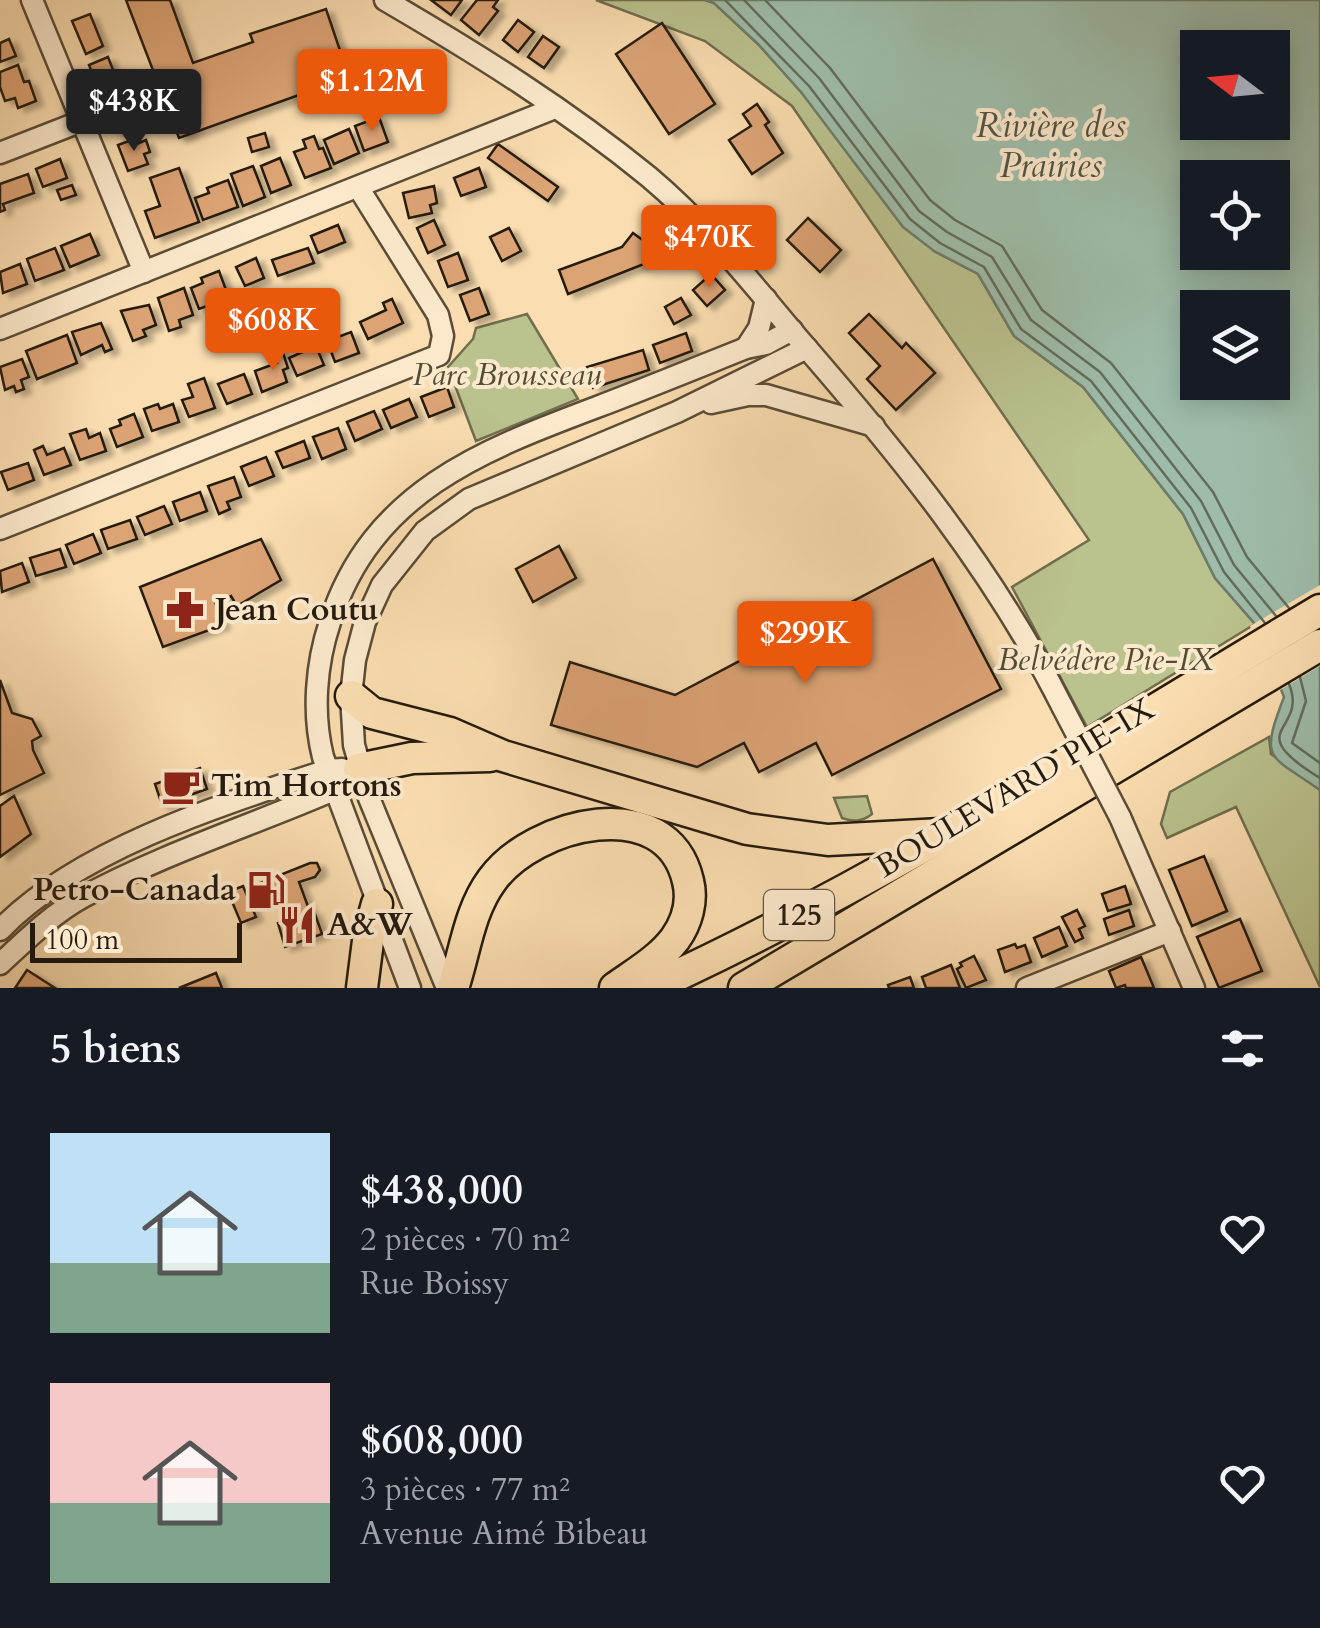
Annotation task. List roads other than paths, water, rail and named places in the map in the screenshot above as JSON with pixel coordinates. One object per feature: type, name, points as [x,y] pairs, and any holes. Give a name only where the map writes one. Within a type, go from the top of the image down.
[{"type":"highway","name":"BOULEVARD PIE-IX","points":[[744,988],[1138,738],[1320,610]]},
{"type":"highway","name":"BOULEVARD PIE-IX","points":[[650,988],[802,913],[944,834],[1320,646]]},
{"type":"highway","points":[[351,696],[372,712],[450,734],[503,756],[762,832],[828,840],[944,834]]},
{"type":"highway","points":[[341,776],[412,758],[503,756]]},
{"type":"highway","points":[[450,988],[477,907],[504,865],[550,834],[600,824],[628,826],[658,839],[680,860],[690,889],[686,917],[676,938],[615,988]]},
{"type":"highway","points":[[362,988],[377,904]]},
{"type":"street","points":[[32,0],[144,272]]},
{"type":"street","points":[[385,0],[477,54],[650,178],[723,248],[874,426],[942,512],[1033,652],[1120,817],[1194,988]]},
{"type":"street","points":[[0,329],[555,108]]},
{"type":"street","points":[[0,153],[82,121]]},
{"type":"street","points":[[0,529],[438,354],[443,336],[438,315],[358,186]]},
{"type":"street","points":[[746,348],[759,328],[766,298]]},
{"type":"street","points":[[450,988],[341,776],[322,752],[317,714],[319,670],[324,641],[346,582],[390,518],[437,478],[477,457],[746,348],[766,344],[792,330]]},
{"type":"street","points":[[410,988],[377,904],[341,776],[354,746],[351,696],[358,648],[376,597],[398,561],[434,522],[481,492],[677,412],[807,348]]},
{"type":"street","points":[[677,412],[759,394],[874,426]]},
{"type":"street","points":[[0,930],[19,911],[70,876],[158,832],[244,797],[341,776]]},
{"type":"street","points":[[0,964],[38,929],[81,898],[341,776]]},
{"type":"street","points":[[1027,988],[1170,931]]},
{"type":"water","name":"Rivière des Prairies","points":[[705,0],[1320,0],[1320,790],[1274,754],[1272,734],[1284,697],[1255,624],[1215,578],[1183,514],[1083,387],[1014,336],[978,274],[934,251],[903,227],[801,92],[714,3]]},
{"type":"place","name":"Jean Coutu","points":[[185,610]]},
{"type":"place","name":"Tim Hortons","points":[[181,786]]},
{"type":"place","name":"Petro-Canada","points":[[266,890]]},
{"type":"place","name":"A&W","points":[[297,925]]},
{"type":"park label","name":"Parc Brousseau","points":[[507,375]]},
{"type":"park label","name":"Belvédère Pie-IX","points":[[1105,660]]}]
